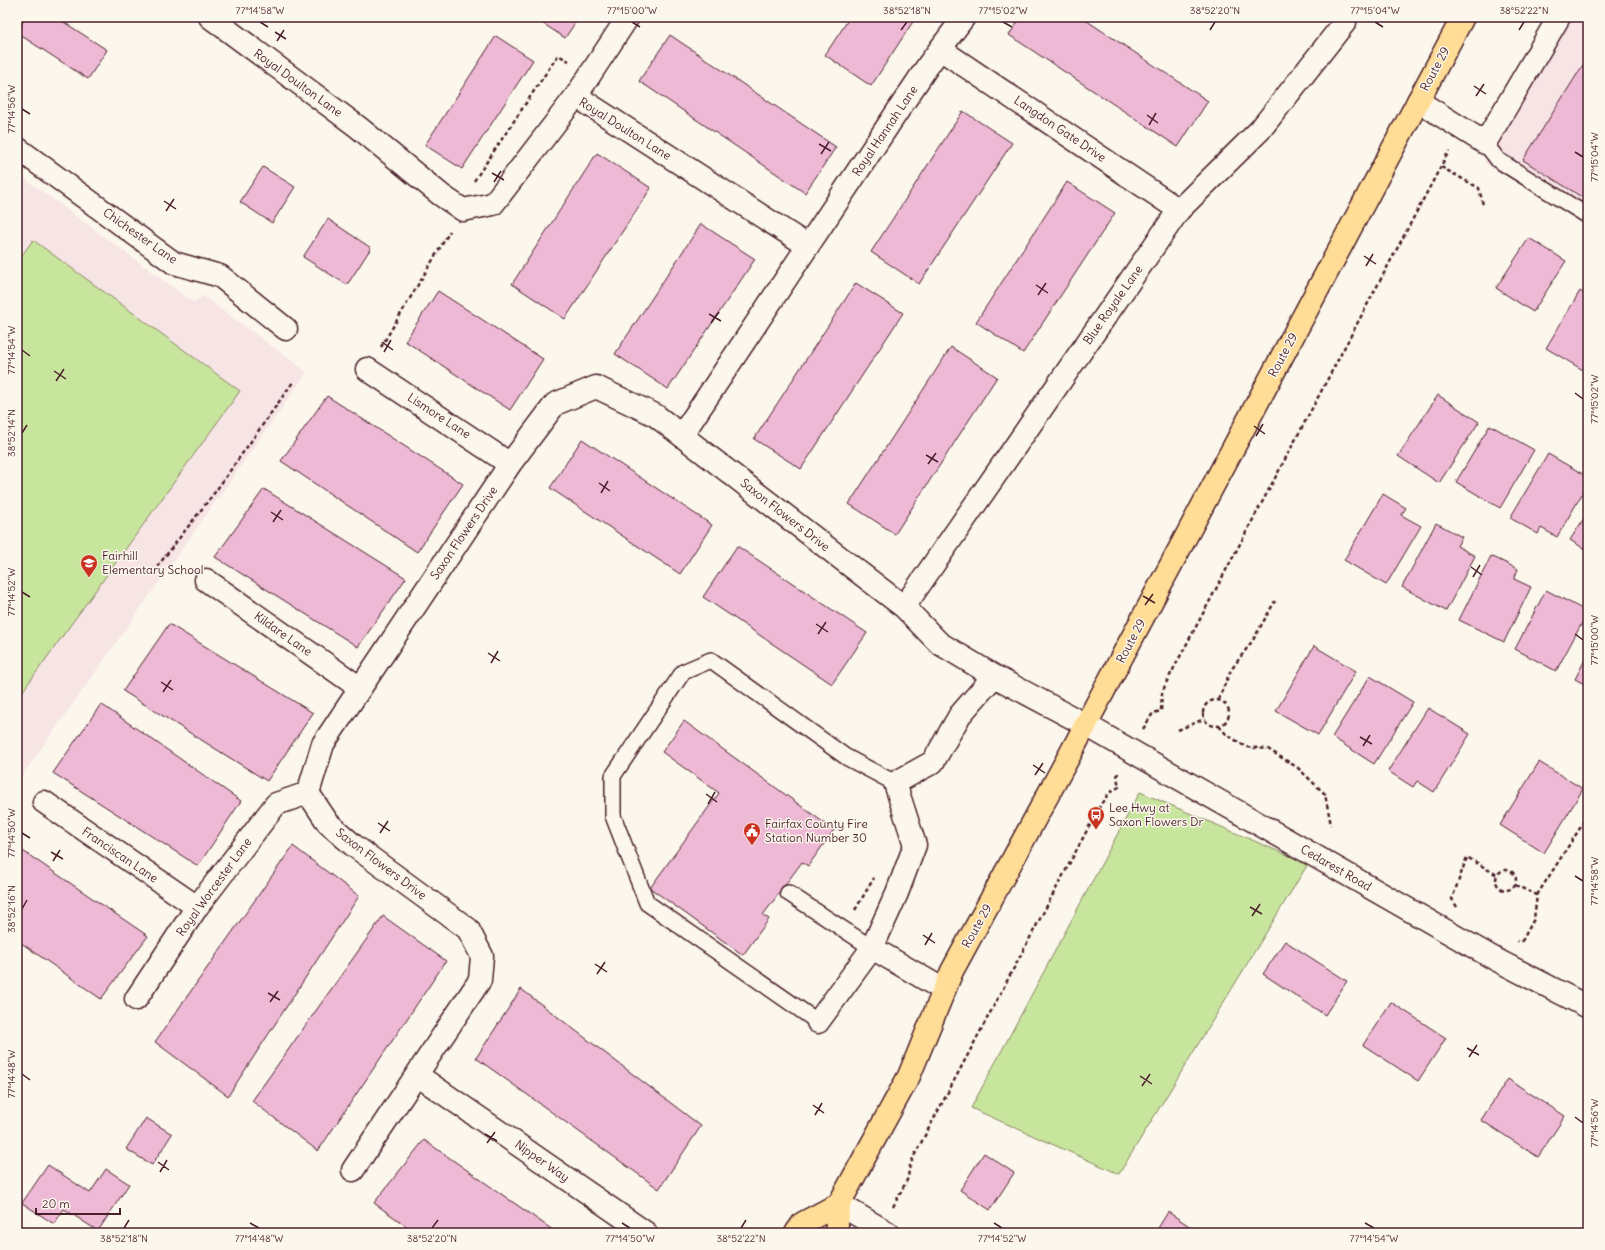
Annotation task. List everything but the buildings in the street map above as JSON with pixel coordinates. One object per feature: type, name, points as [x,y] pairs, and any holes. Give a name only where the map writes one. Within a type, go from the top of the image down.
[{"type":"main road","name":"Route 29","points":[[836,1233],[840,1204],[909,1076],[952,971],[1086,725],[1463,17]]},
{"type":"main road","points":[[796,1233],[803,1223],[840,1204]]},
{"type":"street","name":"Royal Doulton Lane","points":[[210,17],[358,127],[441,195],[462,210],[493,204],[576,96],[808,246]]},
{"type":"street","points":[[576,96],[628,17]]},
{"type":"street","name":"Royal Hannah Lane","points":[[808,246],[940,49],[964,17]]},
{"type":"street","points":[[1418,101],[1485,143],[1559,17]]},
{"type":"street","name":"Blue Royale Lane","points":[[904,607],[1179,210],[1260,130],[1346,20]]},
{"type":"street","name":"Langdon Gate Drive","points":[[940,49],[1179,210]]},
{"type":"street","name":"Chichester Lane","points":[[17,148],[174,263],[220,276],[286,328]]},
{"type":"street","points":[[682,435],[808,246]]},
{"type":"street","name":"Lismore Lane","points":[[367,369],[510,464]]},
{"type":"street","name":"Saxon Flowers Drive","points":[[353,1170],[418,1075],[480,980],[482,956],[468,929],[353,845],[328,823],[308,794],[323,744],[510,464],[555,404],[596,387],[655,415],[904,607],[939,643],[994,676],[1086,725]]},
{"type":"street","name":"Kildare Lane","points":[[206,580],[360,688]]},
{"type":"street","points":[[818,1022],[872,948],[897,893],[915,845],[895,783],[933,762],[960,715],[994,676]]},
{"type":"street","name":"Cedarest Road","points":[[1086,725],[1495,959],[1588,1007]]},
{"type":"street","name":"Royal Worcester Lane","points":[[136,999],[197,907],[276,804],[308,794]]},
{"type":"street","name":"Franciscan Lane","points":[[44,802],[197,907]]},
{"type":"street","points":[[872,948],[944,990]]},
{"type":"street","name":"Nipper Way","points":[[418,1075],[646,1233]]},
{"type":"street","points":[[840,1204],[885,1231]]},
{"type":"lane","points":[[1485,143],[1498,160],[1588,216]]},
{"type":"lane","points":[[818,1022],[647,903],[613,816],[613,776],[683,672],[711,660],[846,757],[895,783]]},
{"type":"lane","points":[[788,892],[872,948]]},
{"type":"path","points":[[471,186],[558,55],[572,63]]},
{"type":"path","points":[[885,1231],[902,1187],[908,1178],[913,1158],[1101,804],[1109,793],[1119,787],[1116,777],[1130,750],[1153,713],[1161,710],[1162,693],[1166,683],[1462,128]]},
{"type":"path","points":[[1441,167],[1480,188],[1483,205]]},
{"type":"path","points":[[367,369],[462,210]]},
{"type":"path","points":[[153,572],[215,492],[294,382]]},
{"type":"path","points":[[1218,700],[1231,670],[1253,640],[1275,601]]},
{"type":"path","points":[[1218,700],[1226,704],[1229,713],[1226,721],[1219,726],[1210,725],[1204,719],[1203,711],[1206,704],[1218,700]]},
{"type":"path","points":[[1178,730],[1204,719]]},
{"type":"path","points":[[1219,726],[1226,734],[1246,747],[1268,750],[1298,768],[1325,794],[1331,825]]},
{"type":"path","points":[[1516,941],[1522,941],[1534,919],[1537,895],[1582,825],[1588,810]]},
{"type":"path","points":[[1460,911],[1452,899],[1467,857],[1497,875]]},
{"type":"path","points":[[1506,870],[1512,872],[1516,878],[1515,885],[1511,890],[1501,889],[1496,881],[1497,875],[1506,870]]},
{"type":"path","points":[[1515,885],[1537,895]]},
{"type":"shaded area","points":[[1570,17],[1588,17],[1588,225],[1484,163]]},
{"type":"shaded area","name":"Fairhill Elementary School","points":[[17,173],[193,302],[203,296],[307,372],[17,783]]},
{"type":"green space","points":[[33,240],[240,391],[17,699],[17,262]]},
{"type":"green space","points":[[1140,792],[1308,864],[1119,1174],[971,1108]]},
{"type":"place","name":"Fairhill Elementary School","points":[[89,578]]},
{"type":"place","name":"Lee Hwy at Saxon Flowers Dr","points":[[1096,830]]},
{"type":"place","name":"Fairfax County Fire Station Number 30","points":[[752,846]]}]
